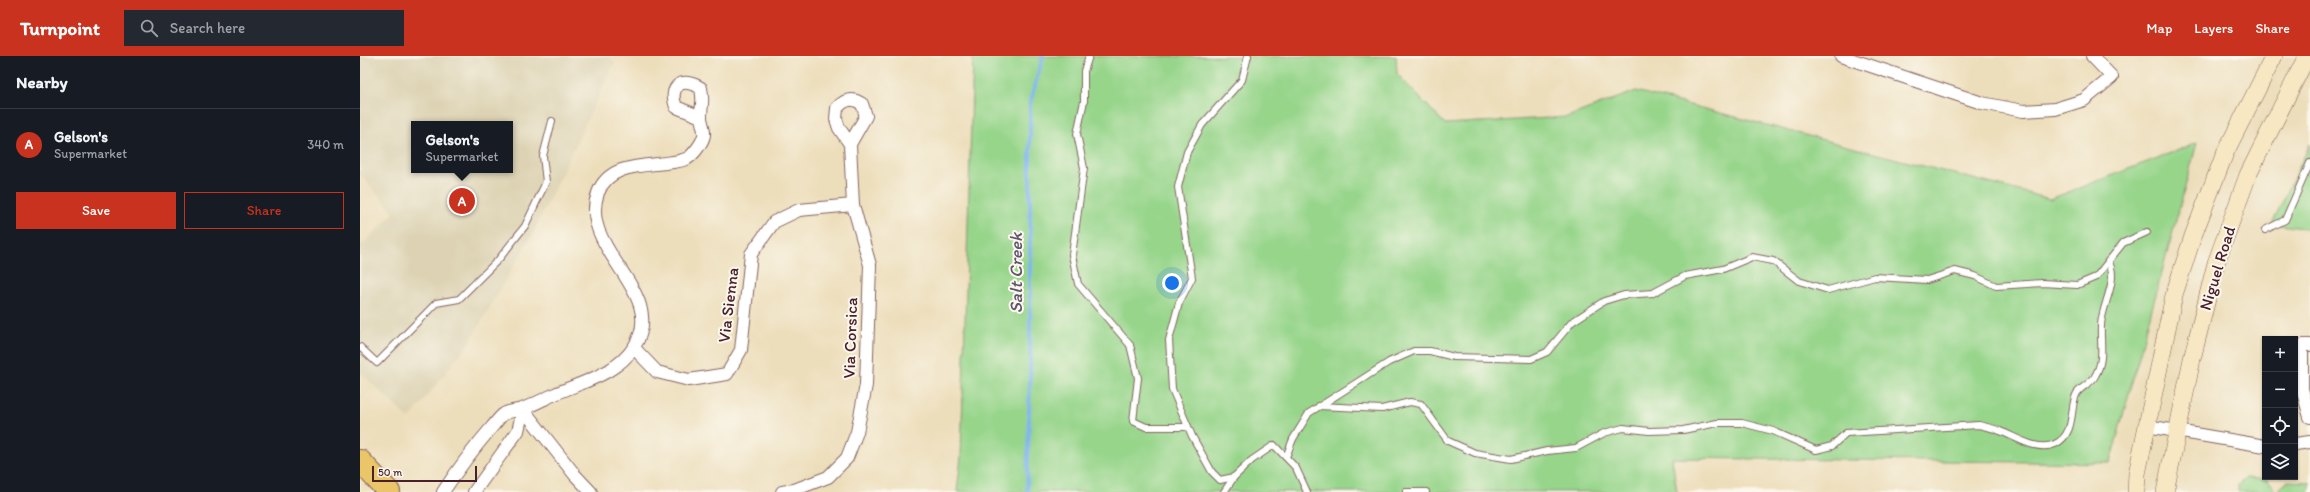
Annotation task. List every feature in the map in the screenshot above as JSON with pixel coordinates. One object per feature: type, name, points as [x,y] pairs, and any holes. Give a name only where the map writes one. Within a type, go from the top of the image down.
[{"type":"highway","points":[[360,461],[389,492]]},
{"type":"main road","name":"Niguel Road","points":[[2136,492],[2137,474],[2174,295],[2193,236],[2225,153],[2274,56]]},
{"type":"main road","name":"Niguel Road","points":[[2165,492],[2176,431],[2216,263],[2248,175],[2306,56]]},
{"type":"street","points":[[1841,56],[1982,103],[2023,111],[2055,109],[2084,100],[2112,77],[2092,56]]},
{"type":"street","points":[[443,492],[472,449],[503,414],[523,408],[597,377],[618,364],[634,348],[644,330],[643,313],[637,297],[604,242],[596,224],[595,205],[598,193],[603,181],[623,169],[687,158],[697,148],[704,135],[701,117]]},
{"type":"street","name":"Via Corsica","points":[[782,492],[794,490],[828,477],[847,458],[857,432],[866,385],[870,265],[853,205],[850,144]]},
{"type":"street","name":"Via Sienna","points":[[634,348],[657,372],[689,380],[727,374],[741,350],[751,254],[774,222],[799,210],[853,205]]},
{"type":"street","points":[[2310,345],[2302,344],[2302,389],[2310,417]]},
{"type":"street","points":[[474,492],[518,431],[523,408]]},
{"type":"street","points":[[523,408],[575,475],[591,492]]},
{"type":"street","points":[[2147,426],[2262,445]]},
{"type":"street","points":[[2298,444],[2310,442]]},
{"type":"lane","points":[[1089,56],[1084,72],[1084,101],[1077,134],[1084,168],[1082,195],[1072,255],[1078,284],[1130,345],[1138,378],[1133,421],[1146,427],[1188,427]]},
{"type":"lane","points":[[1234,477],[1220,480],[1212,472],[1192,436],[1172,389],[1169,340],[1179,303],[1192,278],[1178,187],[1187,152],[1202,125],[1242,80],[1248,56]]},
{"type":"lane","points":[[360,347],[377,363],[436,303],[460,299],[499,259],[525,226],[546,182],[543,156],[552,121]]},
{"type":"lane","points":[[2266,230],[2285,220],[2310,162]]},
{"type":"lane","points":[[1286,457],[1293,439],[1308,412],[1388,362],[1414,351],[1430,351],[1454,357],[1531,359],[1547,352],[1572,322],[1604,300],[1624,295],[1653,293],[1685,276],[1723,269],[1752,257],[1773,261],[1798,281],[1828,290],[1875,277],[1927,280],[1955,271],[1975,276],[1996,286],[2042,283],[2077,285],[2096,277],[2123,243],[2147,232]]},
{"type":"lane","points":[[1319,406],[1382,410],[1410,402],[1421,404],[1448,441],[1475,454],[1511,459],[1547,451],[1576,448],[1604,433],[1623,428],[1649,431],[1683,430],[1717,423],[1742,423],[1773,431],[1816,450],[1832,446],[1846,433],[1979,425],[1999,430],[2017,439],[2038,446],[2055,444],[2067,434],[2077,393],[2095,377],[2103,355],[2100,325],[2111,284],[2112,267],[2108,261]]},
{"type":"lane","points":[[1224,492],[1234,477],[1252,460],[1274,445],[1296,468],[1307,492]]},
{"type":"lane","points":[[1406,492],[1426,492]]},
{"type":"shaded area","points":[[360,56],[608,56],[615,62],[532,235],[469,343],[409,419],[360,372],[360,247],[394,213],[360,174]]},
{"type":"green space","points":[[973,56],[1396,56],[1397,74],[1445,124],[1567,117],[1636,91],[2050,199],[2197,143],[2110,463],[1672,458],[1677,492],[957,492],[961,457]]},
{"type":"green space","points":[[2310,144],[2310,229],[2272,224]]},
{"type":"green space","points":[[2246,478],[2268,480],[2274,487],[2273,492],[2238,492],[2238,485]]},
{"type":"green space","points":[[2287,481],[2310,482],[2310,492],[2280,492],[2280,487]]},
{"type":"waterway","name":"Salt Creek","points":[[1027,492],[1030,378],[1030,103],[1043,56]]},
{"type":"place","name":"Gelson's","points":[[462,201]]}]
